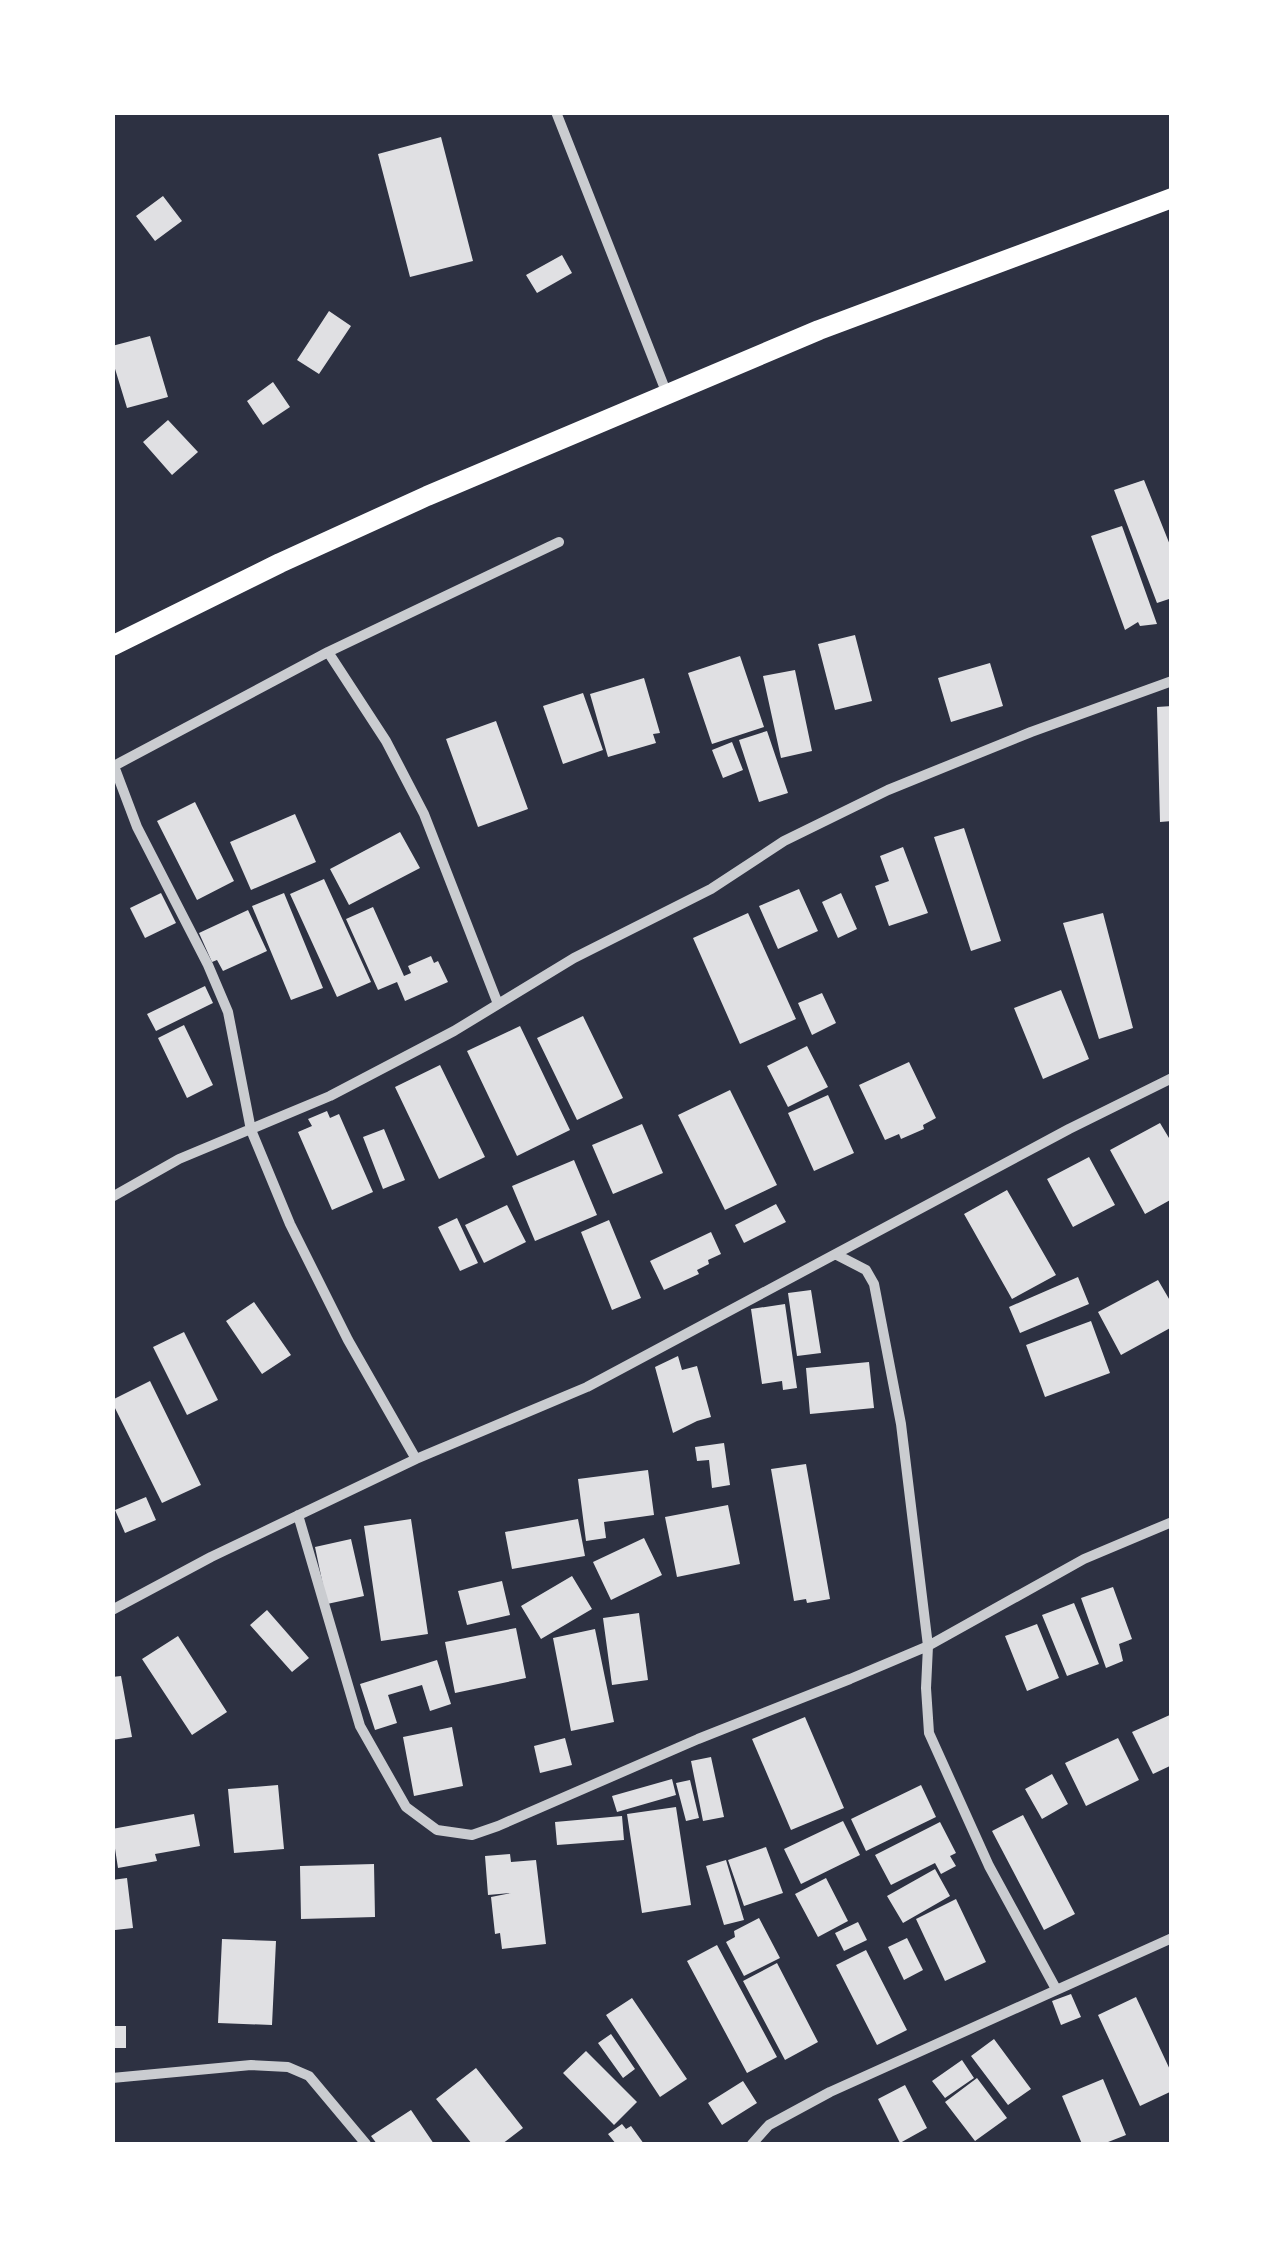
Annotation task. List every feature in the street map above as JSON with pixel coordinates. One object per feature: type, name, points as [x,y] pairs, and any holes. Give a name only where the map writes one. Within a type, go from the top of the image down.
[{"type":"main road","points":[[112,646],[378,518],[667,394],[819,330],[1172,198]]},
{"type":"street","points":[[556,112],[667,394]]},
{"type":"street","points":[[416,1459],[348,1340],[290,1224],[252,1130],[228,1012],[138,827],[113,766],[328,652],[559,542]]},
{"type":"street","points":[[328,652],[386,741],[424,814],[498,1004]]},
{"type":"street","points":[[112,1197],[178,1159],[330,1096],[454,1031],[574,958],[711,889],[784,841],[888,790],[1030,732],[1172,681]]},
{"type":"street","points":[[112,1610],[211,1557],[416,1459],[588,1387],[1069,1128],[1172,1078]]},
{"type":"street","points":[[837,1255],[866,1270],[874,1284],[901,1424],[928,1646],[929,1733],[988,1866],[1056,1989]]},
{"type":"street","points":[[298,1515],[360,1726],[406,1806],[437,1830],[472,1835],[928,1646],[1084,1560],[1172,1522]]},
{"type":"street","points":[[752,2144],[770,2124],[797,2108],[1172,1938]]},
{"type":"street","points":[[112,2078],[251,2065],[288,2067],[309,2076],[366,2144]]},
{"type":"building","points":[[441,137],[473,261],[410,277],[378,154]]},
{"type":"building","points":[[163,196],[182,221],[155,241],[136,216]]},
{"type":"building","points":[[562,255],[572,273],[537,293],[526,275]]},
{"type":"building","points":[[329,311],[351,326],[319,374],[297,360]]},
{"type":"building","points":[[150,336],[168,397],[127,408],[112,359],[112,346]]},
{"type":"building","points":[[273,382],[290,407],[263,425],[247,401]]},
{"type":"building","points":[[168,420],[198,452],[172,475],[143,442]]},
{"type":"building","points":[[1144,480],[1172,550],[1172,598],[1157,603],[1114,490]]},
{"type":"building","points":[[1122,526],[1157,624],[1140,626],[1138,622],[1125,630],[1091,536]]},
{"type":"building","points":[[855,635],[872,701],[835,710],[818,644]]},
{"type":"building","points":[[740,656],[764,727],[712,744],[688,673]]},
{"type":"building","points":[[990,663],[1003,706],[951,722],[938,678]]},
{"type":"building","points":[[795,670],[812,751],[781,758],[763,676]]},
{"type":"building","points":[[644,678],[660,733],[653,734],[656,743],[608,757],[590,694]]},
{"type":"building","points":[[583,693],[603,750],[563,764],[543,706]]},
{"type":"building","points":[[1172,706],[1172,821],[1160,822],[1157,707]]},
{"type":"building","points":[[496,721],[528,809],[478,827],[446,739]]},
{"type":"building","points":[[767,731],[788,793],[759,802],[739,740]]},
{"type":"building","points":[[732,742],[743,770],[723,778],[712,750]]},
{"type":"building","points":[[195,802],[234,881],[197,900],[157,821]]},
{"type":"building","points":[[295,814],[316,862],[251,890],[230,842]]},
{"type":"building","points":[[964,828],[1001,941],[971,951],[934,837]]},
{"type":"building","points":[[400,832],[420,868],[349,905],[330,869]]},
{"type":"building","points":[[903,847],[928,913],[889,926],[875,886],[889,881],[880,856]]},
{"type":"building","points":[[324,879],[371,982],[337,997],[290,894]]},
{"type":"building","points":[[799,889],[818,931],[778,949],[759,906]]},
{"type":"building","points":[[161,893],[176,923],[145,938],[130,908]]},
{"type":"building","points":[[284,893],[323,988],[291,1000],[252,906]]},
{"type":"building","points":[[841,893],[857,929],[838,938],[822,902]]},
{"type":"building","points":[[373,907],[404,976],[411,973],[408,966],[431,956],[434,963],[438,961],[448,982],[405,1001],[397,982],[378,990],[346,919]]},
{"type":"building","points":[[248,910],[267,951],[223,971],[217,960],[212,962],[199,933]]},
{"type":"building","points":[[748,913],[796,1019],[740,1044],[693,938]]},
{"type":"building","points":[[1103,913],[1133,1028],[1099,1039],[1063,923]]},
{"type":"building","points":[[205,986],[213,1003],[156,1031],[147,1014]]},
{"type":"building","points":[[1061,990],[1089,1059],[1043,1079],[1014,1008]]},
{"type":"building","points":[[822,993],[836,1023],[812,1035],[798,1003]]},
{"type":"building","points":[[583,1016],[623,1098],[577,1120],[537,1038]]},
{"type":"building","points":[[184,1025],[213,1085],[187,1098],[158,1038]]},
{"type":"building","points":[[520,1026],[570,1130],[517,1156],[467,1051]]},
{"type":"building","points":[[807,1046],[828,1087],[788,1107],[767,1066]]},
{"type":"building","points":[[909,1062],[936,1118],[923,1125],[924,1129],[901,1139],[899,1134],[885,1140],[859,1085]]},
{"type":"building","points":[[440,1065],[485,1157],[439,1179],[395,1087]]},
{"type":"building","points":[[730,1090],[777,1185],[725,1210],[678,1115]]},
{"type":"building","points":[[828,1095],[854,1153],[814,1171],[788,1113]]},
{"type":"building","points":[[327,1111],[330,1118],[339,1114],[373,1192],[332,1210],[298,1132],[312,1126],[308,1119]]},
{"type":"building","points":[[1160,1123],[1172,1143],[1172,1199],[1145,1214],[1110,1150]]},
{"type":"building","points":[[642,1124],[663,1173],[613,1194],[592,1145]]},
{"type":"building","points":[[384,1129],[405,1180],[383,1189],[363,1137]]},
{"type":"building","points":[[1089,1157],[1115,1205],[1073,1227],[1047,1179]]},
{"type":"building","points":[[574,1160],[597,1215],[535,1241],[512,1186]]},
{"type":"building","points":[[1007,1190],[1056,1275],[1012,1299],[964,1214]]},
{"type":"building","points":[[776,1204],[786,1222],[744,1243],[735,1225]]},
{"type":"building","points":[[507,1205],[526,1242],[484,1263],[465,1225]]},
{"type":"building","points":[[457,1218],[478,1263],[460,1271],[438,1227]]},
{"type":"building","points":[[609,1220],[641,1298],[612,1310],[581,1232]]},
{"type":"building","points":[[711,1232],[721,1254],[697,1270],[699,1274],[664,1290],[650,1261]]},
{"type":"building","points":[[1078,1277],[1089,1304],[1020,1333],[1009,1307]]},
{"type":"building","points":[[1158,1280],[1172,1304],[1172,1327],[1121,1355],[1098,1312]]},
{"type":"building","points":[[811,1290],[821,1353],[797,1356],[788,1293]]},
{"type":"building","points":[[254,1302],[291,1355],[262,1374],[226,1321]]},
{"type":"building","points":[[785,1304],[797,1388],[783,1390],[782,1381],[762,1384],[751,1309]]},
{"type":"building","points":[[1091,1321],[1110,1373],[1045,1397],[1026,1345]]},
{"type":"building","points":[[184,1332],[218,1400],[187,1415],[153,1347]]},
{"type":"building","points":[[678,1356],[682,1370],[697,1366],[711,1417],[673,1433],[655,1367]]},
{"type":"building","points":[[869,1362],[874,1408],[810,1414],[806,1368]]},
{"type":"building","points":[[150,1381],[201,1485],[162,1503],[112,1402]]},
{"type":"building","points":[[724,1443],[730,1485],[712,1488],[709,1460],[697,1461],[695,1447]]},
{"type":"building","points":[[806,1464],[830,1599],[807,1603],[806,1599],[794,1601],[771,1469]]},
{"type":"building","points":[[648,1470],[654,1515],[604,1522],[606,1538],[586,1541],[578,1479]]},
{"type":"building","points":[[146,1497],[156,1520],[125,1533],[115,1510]]},
{"type":"building","points":[[728,1505],[740,1564],[677,1577],[665,1517]]},
{"type":"building","points":[[411,1519],[428,1634],[381,1641],[364,1526]]},
{"type":"building","points":[[578,1519],[585,1556],[512,1569],[505,1532]]},
{"type":"building","points":[[644,1538],[662,1575],[611,1600],[593,1562]]},
{"type":"building","points":[[351,1539],[364,1596],[327,1604],[315,1547]]},
{"type":"building","points":[[572,1576],[592,1609],[541,1639],[521,1606]]},
{"type":"building","points":[[502,1581],[510,1615],[467,1625],[458,1591]]},
{"type":"building","points":[[1113,1587],[1132,1639],[1119,1644],[1123,1661],[1106,1668],[1081,1598]]},
{"type":"building","points":[[1074,1603],[1099,1664],[1067,1676],[1042,1615]]},
{"type":"building","points":[[267,1610],[309,1658],[292,1672],[250,1625]]},
{"type":"building","points":[[639,1613],[648,1680],[612,1685],[603,1618]]},
{"type":"building","points":[[1037,1624],[1059,1678],[1027,1691],[1005,1636]]},
{"type":"building","points":[[516,1628],[526,1678],[455,1693],[445,1642]]},
{"type":"building","points":[[595,1629],[614,1722],[571,1731],[553,1638]]},
{"type":"building","points":[[178,1636],[227,1712],[192,1735],[142,1659]]},
{"type":"building","points":[[437,1660],[451,1704],[430,1711],[422,1685],[388,1695],[397,1723],[375,1730],[360,1684]]},
{"type":"building","points":[[121,1676],[132,1737],[112,1740],[112,1677]]},
{"type":"building","points":[[1172,1714],[1172,1765],[1153,1774],[1132,1732]]},
{"type":"building","points":[[805,1717],[844,1808],[791,1830],[752,1739]]},
{"type":"building","points":[[452,1727],[463,1786],[414,1796],[403,1737]]},
{"type":"building","points":[[565,1738],[572,1765],[540,1773],[534,1746]]},
{"type":"building","points":[[1118,1738],[1139,1780],[1086,1806],[1065,1763]]},
{"type":"building","points":[[711,1757],[724,1817],[703,1821],[691,1761]]},
{"type":"building","points":[[1052,1774],[1068,1804],[1042,1819],[1025,1789]]},
{"type":"building","points":[[672,1779],[676,1795],[617,1812],[612,1796]]},
{"type":"building","points":[[690,1780],[699,1818],[686,1821],[676,1783]]},
{"type":"building","points":[[278,1785],[284,1849],[234,1853],[228,1789]]},
{"type":"building","points":[[921,1785],[936,1817],[866,1851],[851,1819]]},
{"type":"building","points":[[676,1807],[691,1905],[642,1913],[627,1814]]},
{"type":"building","points":[[194,1814],[200,1846],[155,1854],[157,1861],[118,1868],[112,1829]]},
{"type":"building","points":[[1023,1815],[1075,1914],[1044,1930],[992,1831]]},
{"type":"building","points":[[622,1816],[624,1840],[557,1845],[555,1822]]},
{"type":"building","points":[[843,1821],[860,1855],[801,1884],[784,1849]]},
{"type":"building","points":[[940,1822],[956,1853],[950,1856],[956,1866],[941,1874],[935,1863],[891,1885],[875,1855]]},
{"type":"building","points":[[766,1847],[783,1893],[744,1906],[728,1860]]},
{"type":"building","points":[[510,1854],[511,1862],[536,1860],[546,1944],[502,1949],[500,1933],[495,1934],[491,1897],[511,1893],[488,1895],[485,1856]]},
{"type":"building","points":[[726,1860],[744,1920],[724,1925],[706,1866]]},
{"type":"building","points":[[374,1864],[375,1917],[301,1919],[300,1866]]},
{"type":"building","points":[[935,1869],[950,1896],[903,1923],[887,1896]]},
{"type":"building","points":[[127,1878],[133,1928],[115,1930],[112,1880]]},
{"type":"building","points":[[826,1878],[848,1921],[818,1937],[795,1894]]},
{"type":"building","points":[[956,1899],[986,1962],[945,1981],[916,1919]]},
{"type":"building","points":[[759,1918],[780,1958],[744,1976],[726,1942],[735,1937],[734,1931]]},
{"type":"building","points":[[858,1922],[867,1940],[844,1951],[835,1933]]},
{"type":"building","points":[[907,1938],[923,1970],[904,1980],[888,1947]]},
{"type":"building","points":[[222,1939],[276,1941],[272,2025],[218,2023]]},
{"type":"building","points":[[717,1945],[777,2057],[747,2073],[687,1961]]},
{"type":"building","points":[[866,1950],[907,2030],[877,2045],[836,1965]]},
{"type":"building","points":[[777,1963],[818,2042],[785,2060],[743,1981]]},
{"type":"building","points":[[1071,1994],[1081,2017],[1061,2025],[1052,2001]]},
{"type":"building","points":[[1136,1997],[1172,2074],[1172,2091],[1140,2106],[1098,2015]]},
{"type":"building","points":[[632,1998],[687,2079],[660,2097],[606,2015]]},
{"type":"building","points":[[112,2026],[126,2026],[126,2048],[112,2048]]},
{"type":"building","points":[[611,2034],[635,2069],[623,2078],[598,2043]]},
{"type":"building","points":[[994,2039],[1031,2089],[1008,2105],[971,2056]]},
{"type":"building","points":[[586,2051],[637,2102],[614,2125],[563,2073]]},
{"type":"building","points":[[962,2060],[974,2078],[945,2098],[932,2081]]},
{"type":"building","points":[[476,2068],[523,2128],[502,2144],[472,2144],[436,2099]]},
{"type":"building","points":[[977,2078],[1007,2118],[975,2141],[945,2102]]},
{"type":"building","points":[[1103,2079],[1126,2135],[1103,2144],[1082,2144],[1062,2096]]},
{"type":"building","points":[[743,2081],[757,2103],[722,2125],[708,2103]]},
{"type":"building","points":[[905,2085],[927,2128],[900,2143],[878,2099]]},
{"type":"building","points":[[411,2110],[434,2144],[377,2144],[371,2136]]},
{"type":"building","points":[[622,2124],[626,2129],[631,2126],[644,2144],[616,2144],[608,2134]]}]
